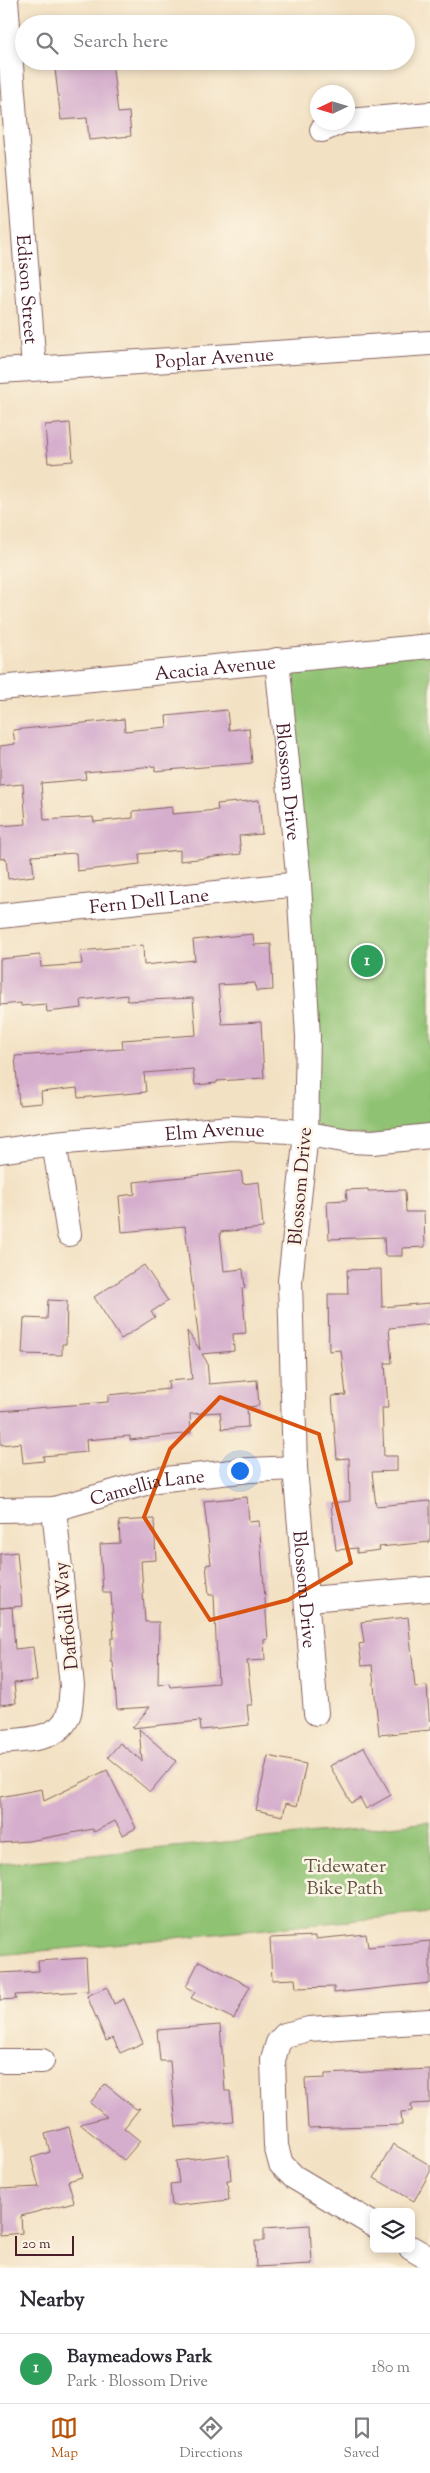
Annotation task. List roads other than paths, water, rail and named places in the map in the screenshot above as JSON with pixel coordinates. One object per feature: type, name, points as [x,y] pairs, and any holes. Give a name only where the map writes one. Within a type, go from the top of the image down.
[{"type":"street","name":"Edison Street","points":[[6,0],[34,368]]},
{"type":"street","points":[[355,119],[430,114]]},
{"type":"street","name":"Poplar Avenue","points":[[0,371],[430,343]]},
{"type":"street","name":"Acacia Avenue","points":[[0,688],[430,646]]},
{"type":"street","name":"Blossom Drive","points":[[277,660],[299,884],[308,1038],[306,1134],[290,1281],[295,1468],[308,1599],[316,1713]]},
{"type":"street","name":"Fern Dell Lane","points":[[0,916],[299,884]]},
{"type":"street","name":"Elm Avenue","points":[[0,1151],[54,1143],[231,1128],[373,1142],[430,1136]]},
{"type":"street","points":[[54,1143],[69,1234]]},
{"type":"street","name":"Camellia Lane","points":[[0,1510],[54,1509],[156,1480],[250,1470],[295,1468]]},
{"type":"street","name":"Daffodil Way","points":[[0,1742],[34,1738],[56,1731],[65,1723],[69,1713],[72,1686],[54,1509]]},
{"type":"street","points":[[308,1599],[430,1589]]},
{"type":"street","points":[[370,2223],[294,2177],[281,2164],[276,2146],[273,2060],[278,2043],[285,2035],[309,2029],[430,2021]]},
{"type":"street","points":[[0,2061],[42,2061]]},
{"type":"street","points":[[415,2250],[430,2259]]},
{"type":"place","name":"Baymeadows Park","points":[[367,961]]},
{"type":"park label","name":"Tidewater Bike Path","points":[[345,1876]]}]
